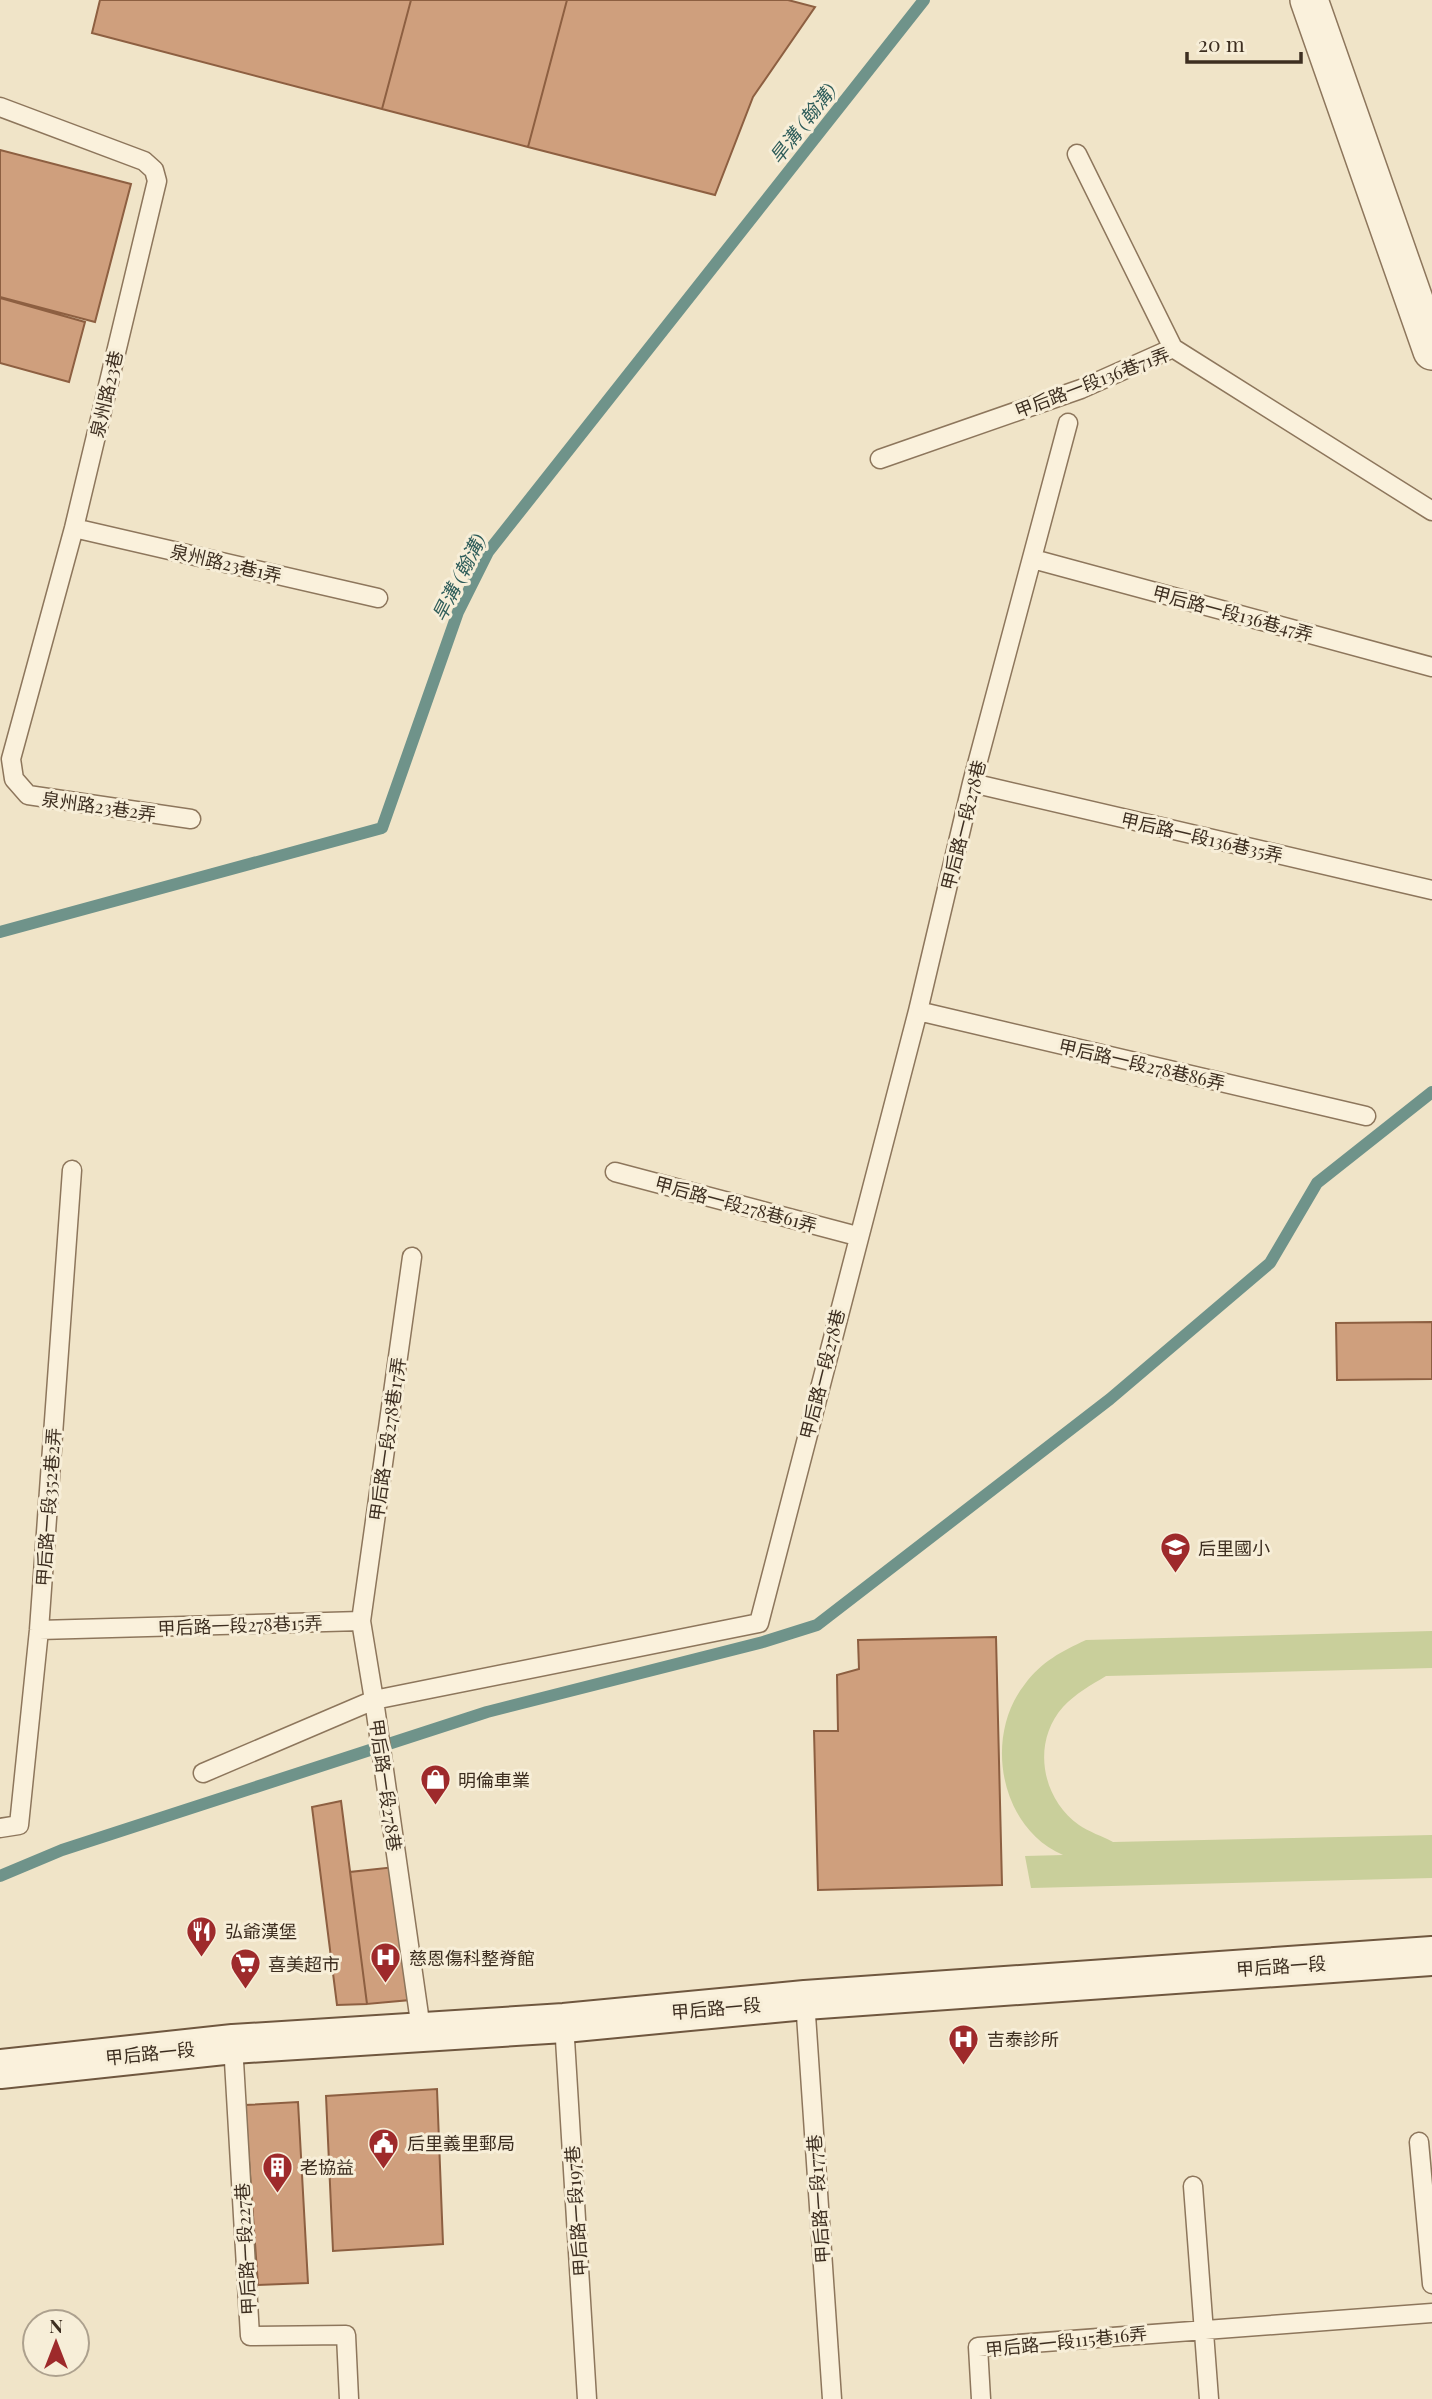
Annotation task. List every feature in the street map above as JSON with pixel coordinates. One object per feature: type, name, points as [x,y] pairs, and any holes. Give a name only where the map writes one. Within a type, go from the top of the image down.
[{"type":"main road","name":"甲后路一段","points":[[0,2070],[233,2044],[421,2029],[564,2022],[805,2000],[1432,1956]]},
{"type":"street","points":[[1309,0],[1432,351]]},
{"type":"lane","name":"泉州路23巷","points":[[0,107],[144,161],[154,170],[157,181],[74,528],[11,760],[14,779]]},
{"type":"lane","points":[[1077,154],[1174,348]]},
{"type":"lane","name":"甲后路一段136巷71弄","points":[[880,459],[1082,389],[1174,348],[1432,512]]},
{"type":"lane","name":"甲后路一段278巷","points":[[421,2029],[374,1700],[758,1623],[857,1236],[918,1011],[972,783],[1068,424]]},
{"type":"lane","name":"泉州路23巷1弄","points":[[74,528],[378,598]]},
{"type":"lane","name":"甲后路一段136巷47弄","points":[[1033,559],[1432,667]]},
{"type":"lane","name":"泉州路23巷2弄","points":[[14,779],[28,795],[191,819]]},
{"type":"lane","name":"甲后路一段136巷35弄","points":[[972,783],[1432,890]]},
{"type":"lane","name":"甲后路一段278巷86弄","points":[[918,1011],[1366,1116]]},
{"type":"lane","name":"甲后路一段352巷2弄","points":[[0,1828],[19,1825],[39,1630],[72,1170]]},
{"type":"lane","name":"甲后路一段278巷61弄","points":[[615,1172],[857,1236]]},
{"type":"lane","name":"甲后路一段278巷17弄","points":[[361,1622],[412,1257]]},
{"type":"lane","points":[[204,1773],[374,1700],[361,1622]]},
{"type":"lane","name":"甲后路一段278巷15弄","points":[[39,1630],[361,1622]]},
{"type":"lane","name":"甲后路一段177巷","points":[[805,2000],[832,2399]]},
{"type":"lane","name":"甲后路一段197巷","points":[[564,2022],[587,2399]]},
{"type":"lane","name":"甲后路一段227巷","points":[[233,2044],[250,2336],[346,2335],[349,2399]]},
{"type":"lane","points":[[1419,2142],[1432,2284]]},
{"type":"lane","points":[[1193,2186],[1209,2399]]},
{"type":"lane","name":"甲后路一段115巷16弄","points":[[981,2399],[978,2347],[1432,2313]]},
{"type":"green space","points":[[1432,1631],[1432,1668],[1106,1676],[1063,1707],[1053,1721],[1044,1753],[1049,1786],[1066,1814],[1079,1825],[1113,1842],[1432,1835],[1432,1878],[1031,1888],[1025,1856],[1063,1855],[1042,1842],[1025,1824],[1012,1803],[1002,1754],[1004,1729],[1012,1705],[1025,1684],[1052,1658],[1086,1640]]},
{"type":"building","points":[[100,0],[411,0],[382,109],[92,33]]},
{"type":"building","points":[[411,0],[567,0],[528,147],[382,109]]},
{"type":"building","points":[[567,0],[788,0],[815,7],[753,97],[715,195],[528,147]]},
{"type":"building","points":[[0,150],[131,184],[95,322],[0,297]]},
{"type":"building","points":[[0,298],[85,322],[69,382],[0,363]]},
{"type":"building","points":[[1432,1322],[1432,1379],[1337,1380],[1336,1323]]},
{"type":"building","points":[[996,1637],[1002,1885],[818,1890],[814,1731],[838,1731],[837,1675],[859,1669],[858,1640]]},
{"type":"building","points":[[341,1801],[367,2004],[337,2005],[312,1807]]},
{"type":"building","points":[[395,1867],[410,2000],[367,2004],[350,1872]]},
{"type":"building","name":"后里義里郵局","points":[[437,2089],[443,2244],[333,2251],[326,2096]]},
{"type":"building","name":"老協益","points":[[298,2102],[308,2283],[258,2285],[245,2105]]},
{"type":"waterway","name":"旱溝 (翰溝)","points":[[0,932],[382,828],[458,612],[488,552],[924,0]]},
{"type":"waterway","points":[[0,1876],[62,1850],[487,1712],[763,1642],[817,1625],[1110,1399],[1270,1263],[1317,1183],[1432,1092]]},
{"type":"place","name":"后里國小","points":[[1175,1575]]},
{"type":"place","name":"明倫車業","points":[[435,1807]]},
{"type":"place","name":"弘爺漢堡","points":[[202,1958]]},
{"type":"place","name":"慈恩傷科整脊館","points":[[386,1985]]},
{"type":"place","name":"喜美超市","points":[[245,1991]]},
{"type":"place","name":"吉泰診所","points":[[964,2066]]},
{"type":"place","name":"后里義里郵局","points":[[384,2170]]},
{"type":"place","name":"老協益","points":[[277,2194]]}]
